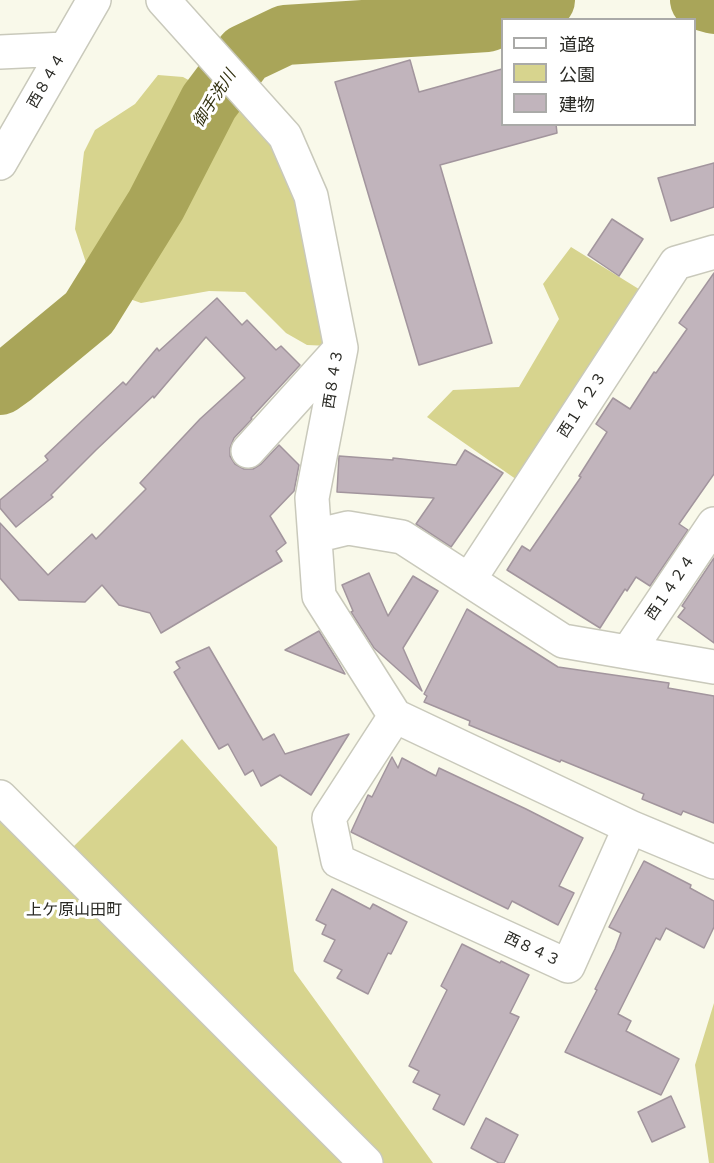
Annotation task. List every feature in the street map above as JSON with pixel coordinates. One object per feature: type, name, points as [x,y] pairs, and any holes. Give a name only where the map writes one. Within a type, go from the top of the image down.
[{"type":"street","name":"西８４４","points":[[0,163],[94,0]]},
{"type":"street","name":"西８４３","points":[[163,0],[285,136],[311,196],[341,348],[312,498],[319,596],[395,716],[329,819],[338,861],[568,966],[630,827]]},
{"type":"street","points":[[0,52],[65,49]]},
{"type":"street","name":"西１４２３","points":[[469,580],[676,263],[714,252]]},
{"type":"street","points":[[248,451],[341,348]]},
{"type":"street","name":"西１４２４","points":[[628,652],[714,524]]},
{"type":"street","points":[[315,536],[348,528],[402,537],[563,641],[714,667]]},
{"type":"street","points":[[395,716],[630,827],[714,862]]},
{"type":"street","points":[[0,797],[366,1163]]},
{"type":"green space","points":[[392,0],[485,0],[455,10],[399,9]]},
{"type":"green space","points":[[158,75],[183,77],[234,105],[271,139],[288,168],[330,346],[307,345],[286,333],[245,292],[209,291],[141,303],[108,291],[90,275],[75,229],[84,152],[95,130],[135,104]]},
{"type":"green space","points":[[571,247],[642,291],[520,482],[427,417],[453,390],[519,387],[559,319],[543,284]]},
{"type":"green space","points":[[182,739],[277,847],[294,971],[433,1163],[0,1163],[0,796],[69,851]]},
{"type":"green space","points":[[714,1003],[714,1163],[709,1163],[695,1065]]},
{"type":"building","points":[[410,60],[419,92],[501,69],[501,126],[556,126],[557,133],[440,165],[492,343],[419,365],[335,82]]},
{"type":"building","points":[[714,163],[714,207],[671,221],[658,178]]},
{"type":"building","points":[[612,219],[643,239],[619,276],[588,255]]},
{"type":"building","points":[[714,273],[714,474],[679,524],[688,530],[650,586],[636,577],[627,591],[625,589],[600,628],[507,570],[522,546],[530,551],[581,477],[579,476],[607,432],[596,424],[613,398],[630,409],[654,372],[656,373],[687,329],[679,323]]},
{"type":"building","points":[[217,298],[242,325],[247,320],[276,350],[281,346],[300,365],[234,438],[230,448],[230,456],[235,464],[244,469],[253,469],[261,464],[279,445],[299,465],[294,491],[270,516],[286,543],[276,551],[282,561],[161,633],[150,613],[119,605],[102,585],[85,602],[19,600],[0,578],[0,523],[48,575],[92,534],[96,539],[146,489],[140,483],[200,419],[245,378],[206,337],[154,398],[153,396],[96,450],[51,495],[53,497],[16,527],[0,508],[0,500],[48,460],[45,456],[123,382],[126,385],[157,348],[159,351]]},
{"type":"building","points":[[465,450],[503,473],[451,547],[416,524],[434,498],[337,492],[339,456],[393,460],[393,458],[456,465]]},
{"type":"building","points":[[714,558],[714,643],[678,617],[685,608],[682,606]]},
{"type":"building","points":[[369,573],[388,616],[413,576],[438,591],[403,648],[422,691],[374,648],[351,612],[353,611],[342,585]]},
{"type":"building","points":[[467,609],[558,667],[669,683],[668,688],[714,696],[714,823],[683,811],[681,815],[642,799],[644,794],[469,725],[470,721],[424,702],[427,696],[424,694]]},
{"type":"building","points":[[319,631],[337,660],[345,674],[285,650]]},
{"type":"building","points":[[209,647],[263,740],[274,734],[285,754],[349,734],[311,795],[280,775],[261,786],[253,770],[245,775],[228,744],[219,749],[174,672],[180,668],[176,662]]},
{"type":"building","points":[[392,757],[398,768],[402,758],[436,776],[439,768],[583,838],[559,886],[574,893],[558,925],[512,901],[508,909],[351,832],[368,795],[372,797]]},
{"type":"building","points":[[644,861],[691,885],[690,888],[714,901],[714,927],[704,948],[666,928],[660,940],[656,938],[618,1014],[631,1021],[626,1031],[679,1059],[661,1095],[565,1052],[597,990],[595,989],[621,933],[609,927]]},
{"type":"building","points":[[332,889],[370,909],[373,904],[407,922],[391,954],[388,953],[368,994],[337,978],[342,970],[324,961],[335,940],[322,934],[326,925],[316,920]]},
{"type":"building","points":[[462,944],[529,975],[510,1013],[519,1017],[464,1125],[433,1109],[440,1095],[413,1082],[419,1071],[409,1066],[447,990],[441,986]]},
{"type":"building","points":[[671,1096],[685,1127],[652,1142],[638,1112]]},
{"type":"building","points":[[486,1118],[518,1135],[504,1163],[499,1163],[471,1148]]},
{"type":"waterway","name":"御手洗川","points":[[0,385],[89,313],[156,205],[209,102],[245,54],[285,35],[487,22],[545,0]]},
{"type":"waterway","name":"御手洗川","points":[[700,0],[714,4]]},
{"type":"district","name":"上ケ原山田町","points":[[74,911]]}]
